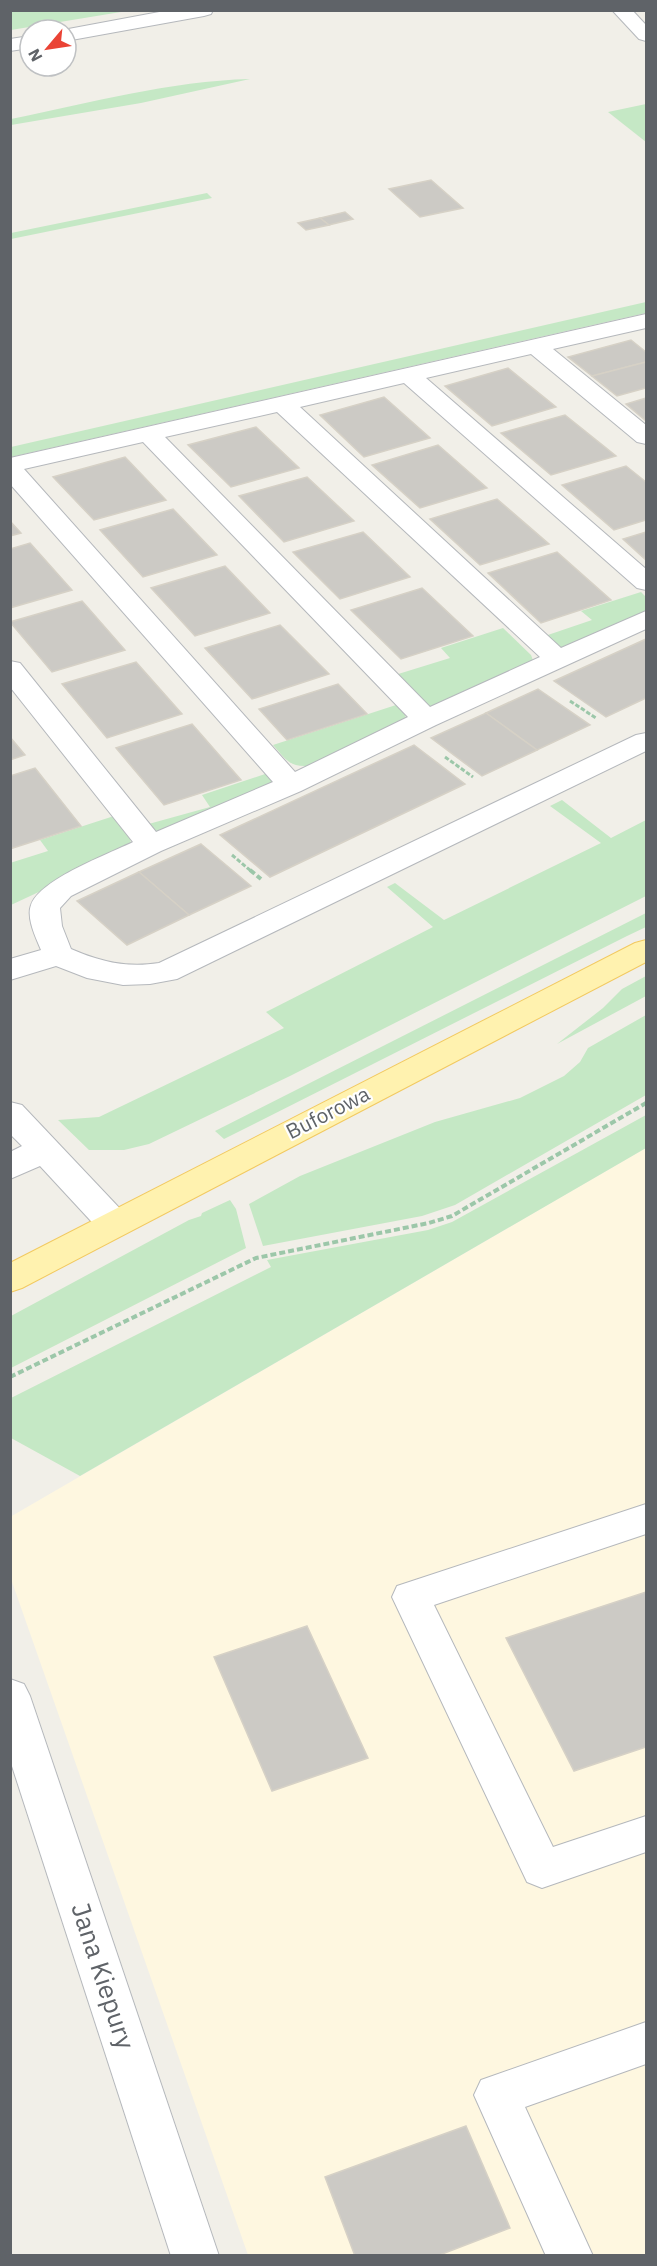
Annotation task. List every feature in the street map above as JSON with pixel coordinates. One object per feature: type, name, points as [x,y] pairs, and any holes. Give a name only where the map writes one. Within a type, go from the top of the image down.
[{"type":"main road","name":"Buforowa","points":[[10,1279],[646,950]]},
{"type":"street","points":[[78,33],[204,10]]},
{"type":"street","points":[[621,10],[646,35]]},
{"type":"street","points":[[291,785],[10,466],[646,321]]},
{"type":"street","points":[[536,347],[646,437]]},
{"type":"street","points":[[409,375],[646,582]]},
{"type":"street","points":[[282,403],[558,660]]},
{"type":"street","points":[[148,433],[426,720]]},
{"type":"street","points":[[58,955],[47,926],[45,906],[60,889],[151,845],[291,785],[646,619]]},
{"type":"street","points":[[10,669],[151,845]]},
{"type":"street","points":[[10,970],[58,955],[102,972],[144,976],[166,972],[646,741]]},
{"type":"street","points":[[10,1113],[114,1224]]},
{"type":"street","points":[[10,1167],[44,1149]]},
{"type":"street","points":[[646,1519],[411,1597],[542,1869],[646,1834]]},
{"type":"street","name":"Jana Kiepury","points":[[10,1696],[195,2256]]},
{"type":"street","points":[[570,2256],[497,2094],[646,2043]]},
{"type":"path","points":[[195,826],[267,884]]},
{"type":"path","points":[[10,1377],[256,1258],[429,1223],[452,1216],[646,1103]]},
{"type":"shaded area","points":[[646,1148],[646,2255],[248,2255],[11,1579],[10,1517]]},
{"type":"green space","points":[[11,10],[127,10],[78,19],[18,18],[18,29],[11,30]]},
{"type":"green space","points":[[250,79],[141,103],[11,125],[11,119],[160,88]]},
{"type":"green space","points":[[646,104],[646,142],[608,112]]},
{"type":"green space","points":[[207,193],[212,198],[11,239],[11,233]]},
{"type":"green space","points":[[646,302],[646,313],[11,457],[11,447]]},
{"type":"green space","points":[[641,592],[646,597],[646,615],[572,649],[559,651],[539,638],[592,620],[581,611]]},
{"type":"green space","points":[[503,628],[531,655],[534,663],[433,708],[421,702],[395,675],[450,658],[441,648]]},
{"type":"green space","points":[[396,705],[404,712],[407,721],[316,765],[295,765],[273,745]]},
{"type":"green space","points":[[271,772],[273,781],[266,788],[159,832],[145,825],[210,807],[202,795]]},
{"type":"green space","points":[[562,800],[611,838],[646,820],[646,896],[290,1076],[149,1144],[124,1150],[89,1150],[58,1120],[99,1117],[284,1028],[266,1012],[433,927],[387,887],[395,883],[444,920],[601,843],[550,806]]},
{"type":"green space","points":[[114,816],[130,836],[131,846],[122,853],[11,905],[10,863],[48,851],[40,840]]},
{"type":"green space","points":[[646,913],[646,927],[224,1139],[215,1131]]},
{"type":"green space","points":[[646,976],[646,996],[557,1044],[603,1008],[622,989]]},
{"type":"green space","points":[[646,1015],[646,1095],[455,1205],[422,1216],[263,1246],[249,1204],[300,1176],[435,1122],[520,1098],[564,1076],[580,1062],[588,1048]]},
{"type":"green space","points":[[646,1115],[646,1148],[80,1476],[11,1438],[11,1398],[271,1267],[267,1260],[428,1230],[452,1222]]},
{"type":"green space","points":[[230,1200],[236,1209],[246,1248],[11,1368],[11,1316]]},
{"type":"building","points":[[431,180],[463,208],[420,217],[389,189]]},
{"type":"building","points":[[345,212],[353,219],[329,225],[320,218]]},
{"type":"building","points":[[320,218],[329,225],[306,230],[298,223]]},
{"type":"building","points":[[631,340],[646,352],[646,362],[592,376],[568,357]]},
{"type":"building","points":[[646,362],[646,388],[617,396],[592,376]]},
{"type":"building","points":[[508,368],[556,407],[492,426],[445,386]]},
{"type":"building","points":[[384,397],[430,438],[364,457],[320,415]]},
{"type":"building","points":[[646,398],[646,421],[626,404]]},
{"type":"building","points":[[565,415],[616,456],[551,475],[501,433]]},
{"type":"building","points":[[256,427],[299,468],[231,487],[188,445]]},
{"type":"building","points":[[438,445],[487,488],[420,508],[372,465]]},
{"type":"building","points":[[125,457],[166,500],[94,520],[53,477]]},
{"type":"building","points":[[626,466],[646,482],[646,520],[614,530],[562,485]]},
{"type":"building","points":[[307,477],[354,521],[284,542],[239,496]]},
{"type":"building","points":[[497,499],[549,544],[480,565],[430,519]]},
{"type":"building","points":[[173,509],[217,555],[143,577],[100,530]]},
{"type":"building","points":[[10,521],[21,533],[10,536]]},
{"type":"building","points":[[363,532],[410,577],[340,599],[293,552]]},
{"type":"building","points":[[646,532],[646,560],[623,539]]},
{"type":"building","points":[[30,543],[72,590],[10,608],[10,549]]},
{"type":"building","points":[[557,552],[611,600],[541,623],[488,573]]},
{"type":"building","points":[[225,566],[270,613],[195,636],[151,588]]},
{"type":"building","points":[[422,588],[473,636],[401,659],[351,610]]},
{"type":"building","points":[[82,601],[125,650],[52,672],[10,622]]},
{"type":"building","points":[[280,625],[329,674],[252,699],[205,648]]},
{"type":"building","points":[[646,639],[646,698],[606,717],[554,681]]},
{"type":"building","points":[[136,662],[182,714],[107,738],[62,684]]},
{"type":"building","points":[[338,684],[367,714],[287,740],[259,709]]},
{"type":"building","points":[[538,689],[590,725],[537,750],[486,713]]},
{"type":"building","points":[[486,713],[537,750],[482,776],[431,738]]},
{"type":"building","points":[[192,724],[241,780],[164,805],[116,748]]},
{"type":"building","points":[[10,737],[25,755],[10,760]]},
{"type":"building","points":[[414,745],[465,784],[270,877],[220,835]]},
{"type":"building","points":[[35,768],[81,826],[10,849],[10,776]]},
{"type":"building","points":[[201,844],[251,886],[189,915],[139,872]]},
{"type":"building","points":[[139,872],[189,915],[127,945],[77,901]]},
{"type":"building","points":[[646,1592],[646,1747],[574,1771],[506,1638]]},
{"type":"building","points":[[307,1626],[368,1758],[272,1791],[214,1657]]},
{"type":"building","points":[[466,2126],[510,2228],[437,2256],[355,2256],[325,2177]]}]
